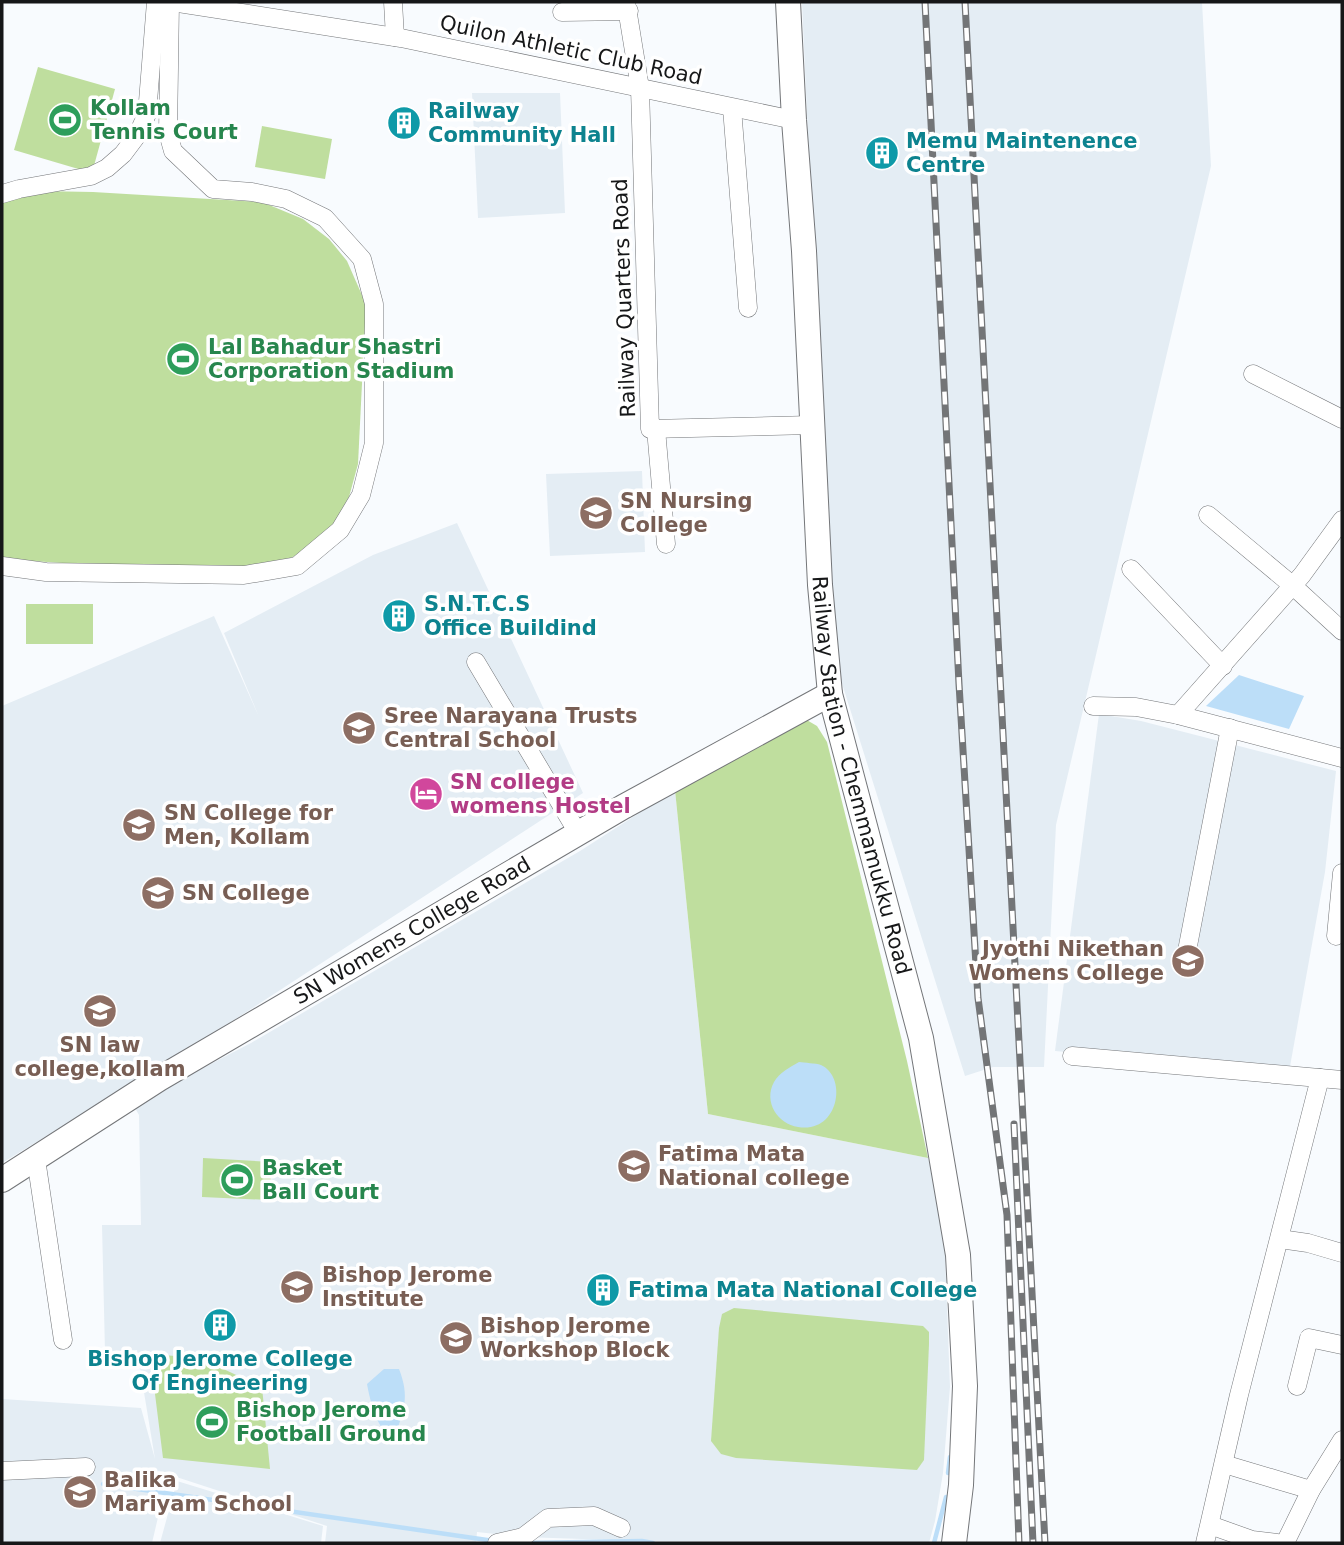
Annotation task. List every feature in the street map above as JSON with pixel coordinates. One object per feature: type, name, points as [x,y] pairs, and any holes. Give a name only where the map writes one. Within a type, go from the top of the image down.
[{"type":"main road","name":"Railway Station - Chemmamukku Road","points":[[788,2],[804,251],[821,598],[830,694],[921,1038],[951,1209],[963,1317],[965,1386],[961,1485],[954,1543]]},
{"type":"main road","name":"SN Womens College Road","points":[[2,1180],[159,1079],[578,833],[830,694]]},
{"type":"street","points":[[2,194],[19,188],[91,177],[123,154],[138,134],[147,114],[156,2]]},
{"type":"street","points":[[2,566],[46,572],[244,575],[297,566],[340,530],[361,495],[374,443],[374,304],[362,259],[325,218],[286,199],[252,192],[213,189],[173,151],[168,133],[171,2]]},
{"type":"street","name":"Quilon Athletic Club Road","points":[[171,2],[395,37],[794,120]]},
{"type":"street","points":[[393,2],[395,37]]},
{"type":"street","points":[[562,12],[627,7],[640,88]]},
{"type":"street","name":"Railway Quarters Road","points":[[640,88],[650,429],[812,425]]},
{"type":"street","points":[[732,108],[748,308]]},
{"type":"street","points":[[1253,374],[1342,419]]},
{"type":"street","points":[[656,429],[666,544]]},
{"type":"street","points":[[1208,515],[1342,631]]},
{"type":"street","points":[[1178,715],[1292,585],[1342,520]]},
{"type":"street","points":[[1131,569],[1223,666]]},
{"type":"street","points":[[476,662],[578,833]]},
{"type":"street","points":[[1093,706],[1136,707],[1178,715],[1342,758]]},
{"type":"street","points":[[1186,956],[1230,728]]},
{"type":"street","points":[[1336,936],[1342,873]]},
{"type":"street","points":[[1072,1056],[1342,1080]]},
{"type":"street","points":[[1205,1543],[1239,1395],[1320,1078]]},
{"type":"street","points":[[36,1158],[63,1340]]},
{"type":"street","points":[[1280,1239],[1308,1243],[1342,1253]]},
{"type":"street","points":[[1297,1386],[1309,1338],[1342,1345]]},
{"type":"street","points":[[1285,1543],[1311,1490],[1342,1440]]},
{"type":"street","points":[[1223,1464],[1311,1490]]},
{"type":"street","points":[[2,1471],[86,1467]]},
{"type":"street","points":[[497,1543],[523,1537],[548,1518],[594,1516],[621,1528]]},
{"type":"street","points":[[1210,1525],[1252,1540],[1277,1543]]},
{"type":"shaded area","points":[[802,2],[1202,2],[1211,166],[1056,825],[1044,1067],[993,1067],[965,1076],[840,677],[826,539]]},
{"type":"shaded area","points":[[472,93],[560,93],[565,213],[478,218]]},
{"type":"shaded area","name":"SN Nursing College","points":[[642,471],[645,552],[550,556],[546,474]]},
{"type":"shaded area","name":"SN College","points":[[457,523],[583,793],[191,1048],[2,1163],[2,706],[214,616],[259,717],[224,633],[373,555]]},
{"type":"shaded area","name":"Jyothi Nikethan Womens College","points":[[1099,714],[1141,721],[1336,771],[1325,872],[1289,1072],[1055,1051]]},
{"type":"shaded area","name":"Fatima Mata National college","points":[[675,790],[708,1114],[928,1158],[938,1195],[945,1253],[950,1387],[943,1473],[929,1543],[642,1541],[523,1537],[477,1532],[476,1543],[325,1543],[327,1526],[158,1471],[159,1513],[152,1543],[2,1543],[2,1399],[141,1408],[155,1459],[137,1350],[105,1352],[102,1225],[141,1225],[139,1115],[135,1108],[153,1094],[251,1043],[580,851]]},
{"type":"shaded area","points":[[177,1481],[323,1526],[321,1543],[160,1543]]},
{"type":"green space","name":"Kollam Tennis Court","points":[[38,67],[115,89],[92,173],[14,150]]},
{"type":"green space","points":[[262,126],[332,139],[325,179],[255,167]]},
{"type":"green space","name":"Lal Bahadur Shastri Corporation Stadium","points":[[40,191],[262,202],[303,219],[329,239],[347,261],[365,302],[358,464],[349,497],[334,523],[309,549],[276,565],[244,575],[2,559],[2,198]]},
{"type":"green space","points":[[26,604],[93,604],[93,644],[26,644]]},
{"type":"green space","points":[[805,719],[817,726],[827,742],[907,1061],[928,1158],[708,1114],[675,790]]},
{"type":"green space","name":"Basket Ball Court","points":[[203,1158],[272,1162],[269,1200],[202,1197]]},
{"type":"green space","points":[[734,1308],[923,1326],[929,1332],[929,1344],[924,1460],[917,1470],[736,1458],[721,1454],[711,1441],[719,1328],[722,1314]]},
{"type":"green space","name":"Bishop Jerome Football Ground","points":[[150,1354],[200,1358],[262,1387],[270,1469],[163,1458]]},
{"type":"water","points":[[1239,675],[1304,696],[1289,729],[1206,706]]},
{"type":"water","points":[[799,1062],[821,1065],[835,1081],[835,1103],[830,1114],[823,1122],[812,1127],[798,1127],[784,1122],[771,1104],[774,1082]]},
{"type":"water","points":[[384,1369],[399,1369],[404,1388],[403,1412],[394,1438],[388,1435],[379,1422],[372,1407],[367,1384]]},
{"type":"waterway","points":[[948,1473],[950,1457]]},
{"type":"waterway","points":[[103,1484],[494,1541]]},
{"type":"waterway","points":[[934,1543],[946,1497]]},
{"type":"waterway","points":[[526,1543],[653,1543]]},
{"type":"railway","points":[[925,2],[959,684],[978,998],[1007,1215],[1019,1543]]},
{"type":"railway","points":[[965,2],[1045,1543]]},
{"type":"railway","points":[[1014,1124],[1033,1543]]},
{"type":"place","name":"Kollam Tennis Court","points":[[65,120]]},
{"type":"place","name":"Railway Community Hall","points":[[404,123]]},
{"type":"place","name":"Memu Maintenence Centre","points":[[882,153]]},
{"type":"place","name":"Lal Bahadur Shastri Corporation Stadium","points":[[183,359]]},
{"type":"place","name":"SN Nursing College","points":[[596,513]]},
{"type":"place","name":"S.N.T.C.S Office Buildind","points":[[399,616]]},
{"type":"place","name":"Sree Narayana Trusts Central School","points":[[359,728]]},
{"type":"place","name":"SN college womens Hostel","points":[[426,794]]},
{"type":"place","name":"SN College for Men, Kollam","points":[[139,825]]},
{"type":"place","name":"SN College","points":[[158,893]]},
{"type":"place","name":"Jyothi Nikethan Womens College","points":[[1188,961]]},
{"type":"place","name":"SN law college,kollam","points":[[100,1011]]},
{"type":"place","name":"Fatima Mata National college","points":[[634,1166]]},
{"type":"place","name":"Basket Ball Court","points":[[237,1180]]},
{"type":"place","name":"Bishop Jerome Institute","points":[[297,1287]]},
{"type":"place","name":"Fatima Mata National College","points":[[603,1290]]},
{"type":"place","name":"Bishop Jerome College Of Engineering","points":[[220,1325]]},
{"type":"place","name":"Bishop Jerome Workshop Block","points":[[456,1338]]},
{"type":"place","name":"Bishop Jerome Football Ground","points":[[212,1422]]},
{"type":"place","name":"Balika Mariyam School","points":[[80,1492]]}]
